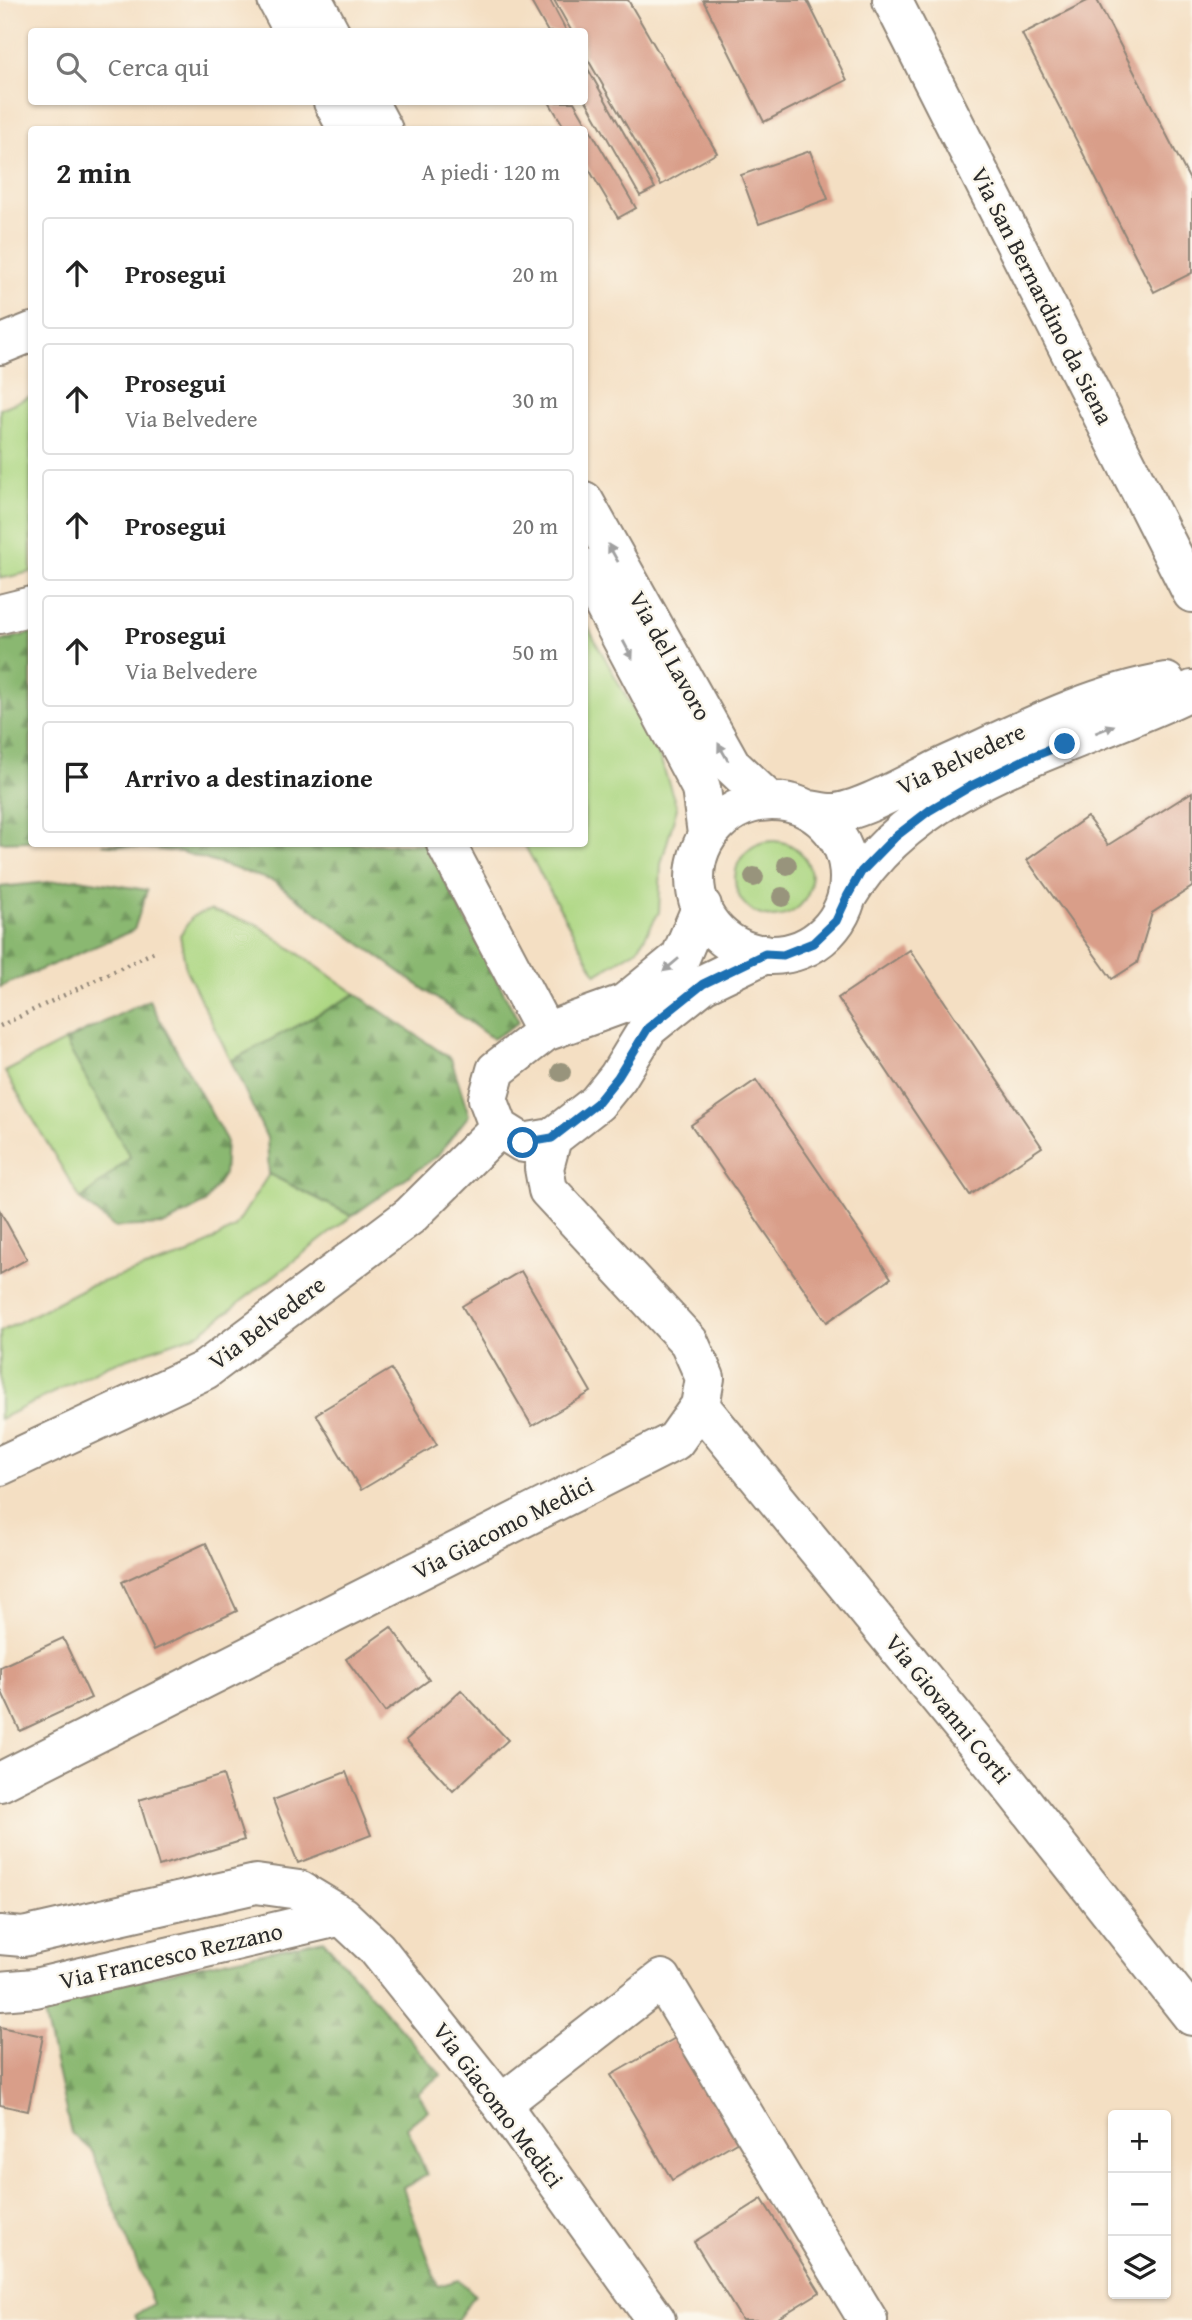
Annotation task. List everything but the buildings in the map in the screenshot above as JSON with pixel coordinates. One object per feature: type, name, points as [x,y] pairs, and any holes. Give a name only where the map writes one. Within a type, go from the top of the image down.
[{"type":"street","points":[[277,0],[293,28]]},
{"type":"street","points":[[313,0],[328,28]]},
{"type":"street","name":"Via San Bernardino da Siena","points":[[892,0],[1192,593]]},
{"type":"street","points":[[335,105],[346,126]]},
{"type":"street","points":[[370,105],[381,126]]},
{"type":"street","points":[[0,345],[28,334]]},
{"type":"street","name":"Via del Lavoro","points":[[588,508],[732,766],[769,801]]},
{"type":"street","name":"Via del Lavoro","points":[[588,576],[701,788],[707,834]]},
{"type":"street","points":[[0,614],[28,607]]},
{"type":"street","name":"Via Belvedere","points":[[810,810],[832,813],[845,811],[1030,727],[1092,702],[1158,683],[1192,677]]},
{"type":"street","name":"Via Belvedere","points":[[848,895],[861,872],[895,837],[930,810],[1026,759],[1115,725],[1192,690]]},
{"type":"street","points":[[782,801],[810,810],[835,832],[847,859],[848,895],[836,921],[813,943],[783,955],[755,953],[730,943],[708,923],[695,889],[696,859],[707,834],[727,814],[751,803],[782,801]]},
{"type":"street","points":[[448,847],[560,1026]]},
{"type":"street","points":[[702,906],[680,958],[625,1003],[560,1026],[496,1070],[488,1099],[499,1128],[523,1143],[552,1138],[597,1103],[618,1077],[648,1028],[703,984],[765,954]]},
{"type":"street","points":[[560,1026],[603,1030],[617,1048],[618,1077]]},
{"type":"street","name":"Via Belvedere","points":[[0,1466],[205,1370],[410,1216],[499,1128]]},
{"type":"street","name":"Via Giacomo Medici","points":[[0,1782],[675,1441],[699,1406],[705,1378],[689,1342],[548,1190],[544,1168],[552,1138]]},
{"type":"street","name":"Via Giovanni Corti","points":[[699,1406],[994,1765],[1192,2016]]},
{"type":"street","name":"Via Giacomo Medici","points":[[0,1935],[23,1937],[256,1884],[299,1890],[342,1916],[377,1949],[500,2104],[656,2320]]},
{"type":"street","name":"Via Francesco Rezzano","points":[[0,1991],[35,1987],[342,1916]]},
{"type":"street","points":[[500,2104],[663,1979],[868,2320]]},
{"type":"path","points":[[0,1026],[154,952]]},
{"type":"green space","points":[[28,397],[28,573],[4,578],[0,578],[0,409]]},
{"type":"green space","points":[[588,627],[660,758],[677,808],[661,864],[659,912],[638,949],[596,974],[526,847],[588,847]]},
{"type":"green space","points":[[28,634],[28,841],[0,842],[0,641]]},
{"type":"green space","points":[[773,841],[787,844],[800,852],[808,865],[811,879],[808,893],[800,906],[787,914],[773,917],[759,914],[746,906],[738,893],[735,879],[738,865],[746,852],[759,844]]},
{"type":"green space","points":[[132,847],[428,847],[519,1022],[493,1039],[273,881],[182,852]]},
{"type":"green space","points":[[79,879],[147,890],[134,930],[0,987],[0,887]]},
{"type":"green space","points":[[210,910],[256,924],[356,994],[231,1061],[186,970],[180,935],[193,916]]},
{"type":"green space","points":[[356,994],[451,1059],[469,1115],[437,1156],[352,1216],[269,1174],[267,1138],[231,1061]]},
{"type":"green space","points":[[149,1000],[226,1140],[224,1174],[205,1203],[165,1225],[114,1227],[81,1200],[130,1157],[65,1041]]},
{"type":"green space","points":[[65,1041],[131,1157],[81,1200],[5,1072]]},
{"type":"green space","points":[[269,1174],[352,1216],[200,1333],[109,1365],[0,1419],[0,1332],[86,1287],[189,1254],[235,1227]]},
{"type":"green space","points":[[323,1940],[441,2075],[418,2093],[428,2110],[407,2127],[427,2175],[403,2188],[438,2286],[459,2280],[475,2295],[457,2320],[137,2320],[135,2315],[153,2304],[92,2151],[71,2133],[41,2000]]},
{"type":"route","points":[[523,1143],[552,1138],[597,1103],[618,1077],[648,1028],[703,984],[765,954],[783,955],[813,943],[836,921],[861,872],[895,837],[930,810],[1026,759],[1065,744]]}]
